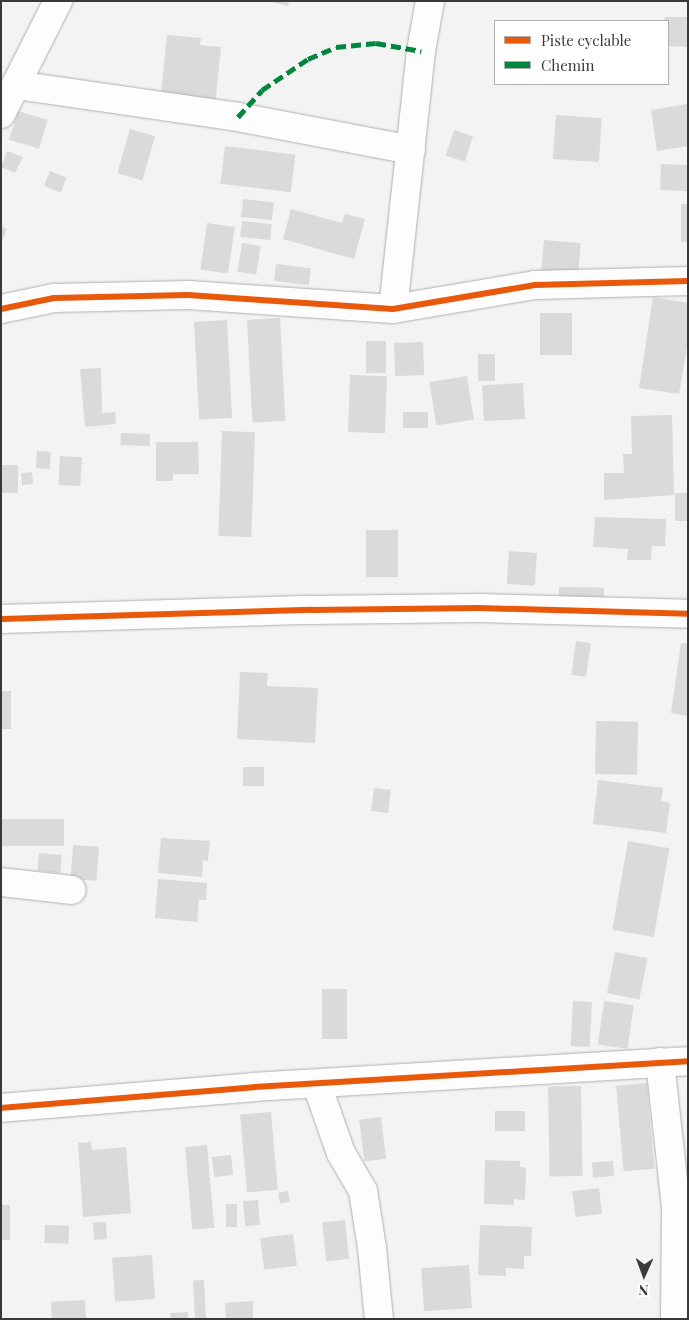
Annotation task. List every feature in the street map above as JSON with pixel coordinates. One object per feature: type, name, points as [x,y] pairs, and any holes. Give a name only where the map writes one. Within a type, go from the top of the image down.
[{"type":"street","points":[[1,114],[58,1]]},
{"type":"street","points":[[393,309],[421,51],[430,1]]},
{"type":"street","points":[[16,86],[238,117],[411,150]]},
{"type":"street","points":[[1,309],[54,298],[188,295],[393,309],[535,285],[688,281]]},
{"type":"street","points":[[1,619],[311,610],[469,608],[688,614]]},
{"type":"street","points":[[1,882],[72,890]]},
{"type":"street","points":[[1,1108],[254,1087],[317,1085],[688,1061]]},
{"type":"street","points":[[660,1062],[676,1206],[675,1319]]},
{"type":"street","points":[[317,1085],[341,1153],[363,1191],[372,1248],[379,1319]]},
{"type":"building","points":[[268,1],[289,1],[288,6]]},
{"type":"building","points":[[665,17],[688,17],[688,47],[669,46],[669,20],[664,20]]},
{"type":"building","points":[[167,35],[201,38],[200,45],[221,47],[215,107],[160,102]]},
{"type":"building","points":[[688,104],[688,146],[657,151],[651,110]]},
{"type":"building","points":[[18,111],[48,120],[39,149],[9,140]]},
{"type":"building","points":[[556,115],[602,118],[599,162],[553,159]]},
{"type":"building","points":[[130,129],[155,136],[142,180],[117,173]]},
{"type":"building","points":[[454,130],[473,136],[465,162],[446,156]]},
{"type":"building","points":[[225,146],[295,155],[291,192],[220,184]]},
{"type":"building","points":[[7,151],[23,157],[15,173],[1,167]]},
{"type":"building","points":[[661,164],[688,165],[687,191],[660,190]]},
{"type":"building","points":[[50,171],[67,178],[61,193],[44,186]]},
{"type":"building","points":[[243,199],[274,202],[272,220],[241,217]]},
{"type":"building","points":[[681,204],[688,204],[688,242],[681,242]]},
{"type":"building","points":[[291,209],[342,223],[345,214],[365,219],[354,259],[283,239]]},
{"type":"building","points":[[242,221],[272,224],[270,240],[240,237]]},
{"type":"building","points":[[207,223],[235,227],[228,273],[200,270]]},
{"type":"building","points":[[1,226],[7,229],[1,244]]},
{"type":"building","points":[[544,240],[581,243],[578,277],[541,274]]},
{"type":"building","points":[[242,243],[261,246],[256,275],[237,272]]},
{"type":"building","points":[[276,264],[311,268],[309,285],[274,281]]},
{"type":"building","points":[[653,297],[688,303],[688,341],[679,394],[639,388]]},
{"type":"building","points":[[540,313],[572,313],[572,355],[540,355]]},
{"type":"building","points":[[280,318],[285,421],[252,423],[247,320]]},
{"type":"building","points":[[227,320],[232,418],[199,420],[194,322]]},
{"type":"building","points":[[366,341],[386,341],[386,373],[366,373]]},
{"type":"building","points":[[423,342],[424,375],[395,376],[394,343]]},
{"type":"building","points":[[478,354],[495,354],[495,381],[478,381]]},
{"type":"building","points":[[101,368],[102,413],[115,412],[116,424],[85,427],[80,369]]},
{"type":"building","points":[[350,375],[387,376],[385,433],[348,432]]},
{"type":"building","points":[[467,376],[474,419],[436,425],[429,382]]},
{"type":"building","points":[[523,383],[525,419],[484,421],[482,385]]},
{"type":"building","points":[[403,412],[428,412],[428,428],[403,428]]},
{"type":"building","points":[[672,415],[674,495],[604,500],[604,473],[624,473],[623,454],[632,454],[631,416]]},
{"type":"building","points":[[222,431],[255,432],[251,537],[218,536]]},
{"type":"building","points":[[121,433],[150,434],[150,446],[121,445]]},
{"type":"building","points":[[156,442],[198,442],[199,474],[173,474],[173,481],[156,481]]},
{"type":"building","points":[[37,451],[51,452],[50,469],[36,468]]},
{"type":"building","points":[[60,456],[82,457],[80,486],[58,485]]},
{"type":"building","points":[[1,465],[18,465],[18,493],[1,493]]},
{"type":"building","points":[[32,472],[33,484],[22,485],[21,473]]},
{"type":"building","points":[[675,493],[688,493],[688,521],[675,521]]},
{"type":"building","points":[[595,517],[666,519],[665,546],[652,546],[651,560],[627,560],[628,549],[593,547]]},
{"type":"building","points":[[366,530],[398,530],[398,577],[366,577]]},
{"type":"building","points":[[509,551],[537,553],[535,586],[507,584]]},
{"type":"building","points":[[559,587],[604,588],[604,599],[559,598]]},
{"type":"building","points":[[576,641],[591,643],[586,677],[571,675]]},
{"type":"building","points":[[681,643],[688,644],[688,716],[671,713]]},
{"type":"building","points":[[240,672],[268,673],[267,686],[318,688],[315,743],[237,739]]},
{"type":"building","points":[[1,691],[11,691],[11,729],[1,729]]},
{"type":"building","points":[[596,721],[638,722],[637,775],[595,774]]},
{"type":"building","points":[[243,767],[264,767],[264,786],[243,786]]},
{"type":"building","points":[[598,780],[663,788],[661,801],[670,803],[666,833],[593,824]]},
{"type":"building","points":[[374,788],[391,790],[388,813],[371,811]]},
{"type":"building","points":[[1,819],[64,819],[64,846],[1,846]]},
{"type":"building","points":[[161,838],[210,841],[208,861],[203,860],[202,877],[158,873]]},
{"type":"building","points":[[628,841],[669,848],[654,937],[612,930]]},
{"type":"building","points":[[73,845],[99,847],[97,881],[71,879]]},
{"type":"building","points":[[39,853],[62,855],[60,873],[37,871]]},
{"type":"building","points":[[158,879],[207,883],[206,900],[199,900],[197,922],[155,918]]},
{"type":"building","points":[[615,952],[647,958],[639,1000],[607,993]]},
{"type":"building","points":[[322,989],[347,989],[347,1039],[322,1039]]},
{"type":"building","points":[[573,1001],[592,1002],[590,1047],[571,1046]]},
{"type":"building","points":[[604,1001],[634,1005],[628,1049],[598,1045]]},
{"type":"building","points":[[647,1083],[654,1169],[624,1171],[616,1086]]},
{"type":"building","points":[[581,1086],[583,1176],[550,1177],[548,1087]]},
{"type":"building","points":[[495,1111],[525,1111],[525,1131],[495,1131]]},
{"type":"building","points":[[271,1112],[278,1190],[247,1192],[240,1115]]},
{"type":"building","points":[[381,1117],[386,1159],[364,1161],[359,1120]]},
{"type":"building","points":[[91,1142],[92,1150],[126,1147],[131,1213],[83,1217],[78,1143]]},
{"type":"building","points":[[207,1145],[214,1228],[192,1230],[185,1147]]},
{"type":"building","points":[[231,1155],[233,1175],[214,1177],[212,1157]]},
{"type":"building","points":[[485,1160],[520,1161],[520,1167],[526,1168],[525,1200],[514,1199],[514,1205],[484,1204]]},
{"type":"building","points":[[613,1161],[614,1176],[593,1177],[592,1162]]},
{"type":"building","points":[[599,1188],[602,1214],[575,1217],[572,1191]]},
{"type":"building","points":[[288,1191],[290,1202],[280,1204],[278,1193]]},
{"type":"building","points":[[258,1200],[260,1225],[245,1226],[243,1201]]},
{"type":"building","points":[[226,1204],[237,1204],[237,1227],[226,1227]]},
{"type":"building","points":[[1,1205],[10,1205],[10,1240],[1,1240]]},
{"type":"building","points":[[345,1220],[349,1259],[326,1261],[322,1222]]},
{"type":"building","points":[[106,1222],[107,1239],[94,1240],[93,1223]]},
{"type":"building","points":[[45,1225],[69,1226],[68,1244],[44,1243]]},
{"type":"building","points":[[480,1225],[532,1227],[531,1256],[524,1256],[524,1269],[506,1268],[506,1276],[478,1275]]},
{"type":"building","points":[[293,1234],[297,1266],[264,1270],[260,1238]]},
{"type":"building","points":[[152,1255],[155,1299],[115,1302],[112,1258]]},
{"type":"building","points":[[469,1265],[472,1308],[424,1311],[421,1268]]},
{"type":"building","points":[[204,1280],[206,1319],[195,1319],[193,1281]]},
{"type":"building","points":[[85,1300],[86,1319],[52,1319],[51,1302]]},
{"type":"building","points":[[253,1301],[253,1319],[226,1319],[225,1303]]},
{"type":"building","points":[[188,1312],[188,1319],[171,1319],[170,1313]]},
{"type":"marked path","points":[[238,117],[262,90],[308,59],[336,47],[376,43],[421,51]]},
{"type":"cycle path","points":[[1,309],[54,298],[188,295],[393,309],[535,285],[688,281]]},
{"type":"cycle path","points":[[1,619],[311,610],[479,608],[688,614]]},
{"type":"cycle path","points":[[1,1108],[254,1087],[688,1061]]}]
